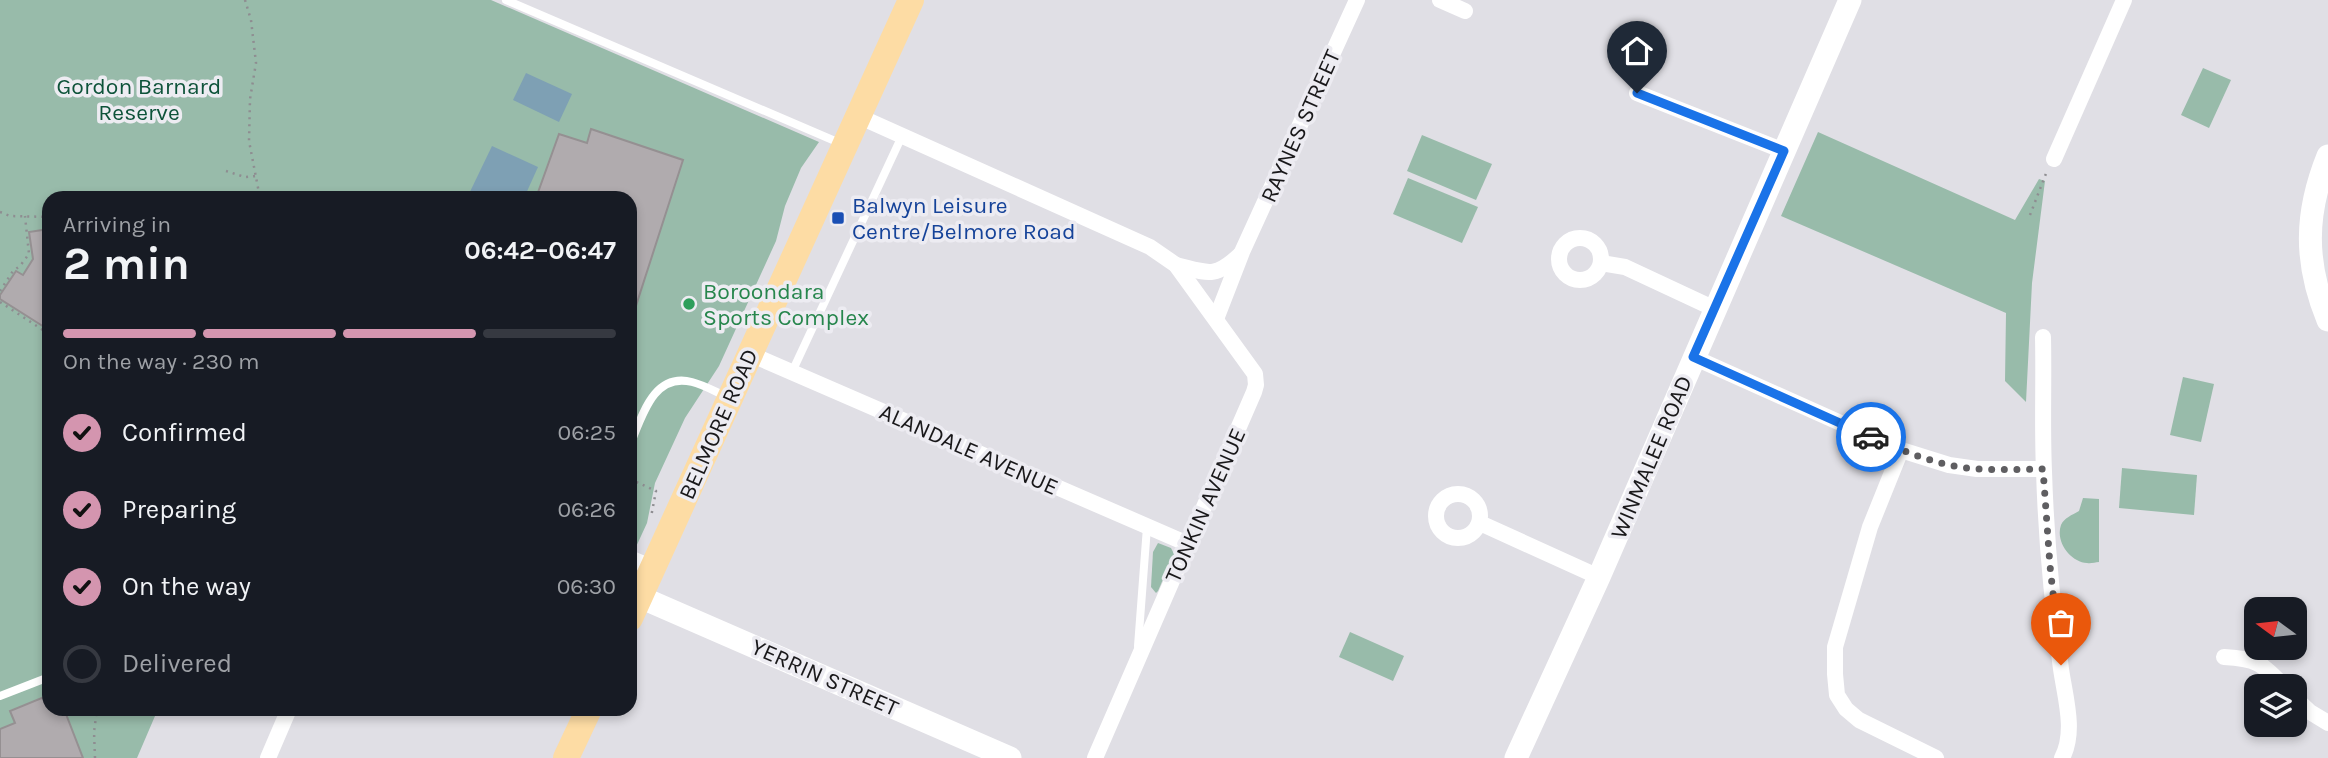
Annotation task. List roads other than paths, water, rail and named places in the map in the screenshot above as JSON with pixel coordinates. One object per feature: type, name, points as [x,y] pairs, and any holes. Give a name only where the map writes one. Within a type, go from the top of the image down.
[{"type":"main road","name":"BELMORE ROAD","points":[[637,592],[641,563],[730,398],[845,146],[907,1]]},
{"type":"main road","points":[[566,758],[586,716]]},
{"type":"street","name":"RAYNES STREET","points":[[1216,319],[1242,252],[1357,0]]},
{"type":"street","points":[[1440,0],[1465,11]]},
{"type":"street","name":"WINMALEE ROAD","points":[[1516,758],[1599,578],[1849,0]]},
{"type":"street","points":[[2053,159],[2124,0]]},
{"type":"street","points":[[1637,93],[1784,151]]},
{"type":"street","points":[[858,116],[1150,247],[1176,265],[1204,272],[1220,271],[1242,252]]},
{"type":"street","points":[[2328,156],[2316,189],[2310,222],[2310,241],[2314,276],[2328,320]]},
{"type":"street","points":[[1601,263],[1625,267],[1714,309]]},
{"type":"street","name":"TONKIN AVENUE","points":[[1095,758],[1256,385],[1255,374],[1176,265]]},
{"type":"street","points":[[2043,337],[2043,469],[2053,602],[2068,718],[2068,747],[2062,758]]},
{"type":"street","name":"ALANDALE AVENUE","points":[[750,354],[1188,544]]},
{"type":"street","points":[[1693,357],[1901,450],[1949,465],[2043,469]]},
{"type":"street","points":[[1901,450],[1870,527],[1835,647],[1835,674],[1838,695],[1846,709],[1859,720],[1936,758]]},
{"type":"street","points":[[1480,523],[1599,578]]},
{"type":"street","name":"YERRIN STREET","points":[[637,608],[1010,758]]},
{"type":"street","points":[[2224,657],[2246,659],[2262,665],[2271,674]]},
{"type":"street","points":[[2261,660],[2262,665]]},
{"type":"street","points":[[2307,709],[2328,723]]},
{"type":"street","points":[[268,758],[286,716]]},
{"type":"lane","points":[[506,0],[845,146]]},
{"type":"lane","points":[[792,372],[902,136]]},
{"type":"lane","points":[[637,429],[652,396],[663,386],[675,382],[690,382],[730,398]]},
{"type":"lane","points":[[1137,661],[1147,527]]},
{"type":"lane","points":[[0,696],[42,680]]},
{"type":"water","points":[[526,73],[572,94],[559,122],[513,100]]},
{"type":"water","points":[[492,146],[538,167],[527,191],[470,191]]},
{"type":"place","name":"Balwyn Leisure Centre/Belmore Road","points":[[838,218]]},
{"type":"place","name":"Boroondara Sports Complex","points":[[689,304]]},
{"type":"park label","name":"Gordon Barnard Reserve","points":[[139,99]]}]
